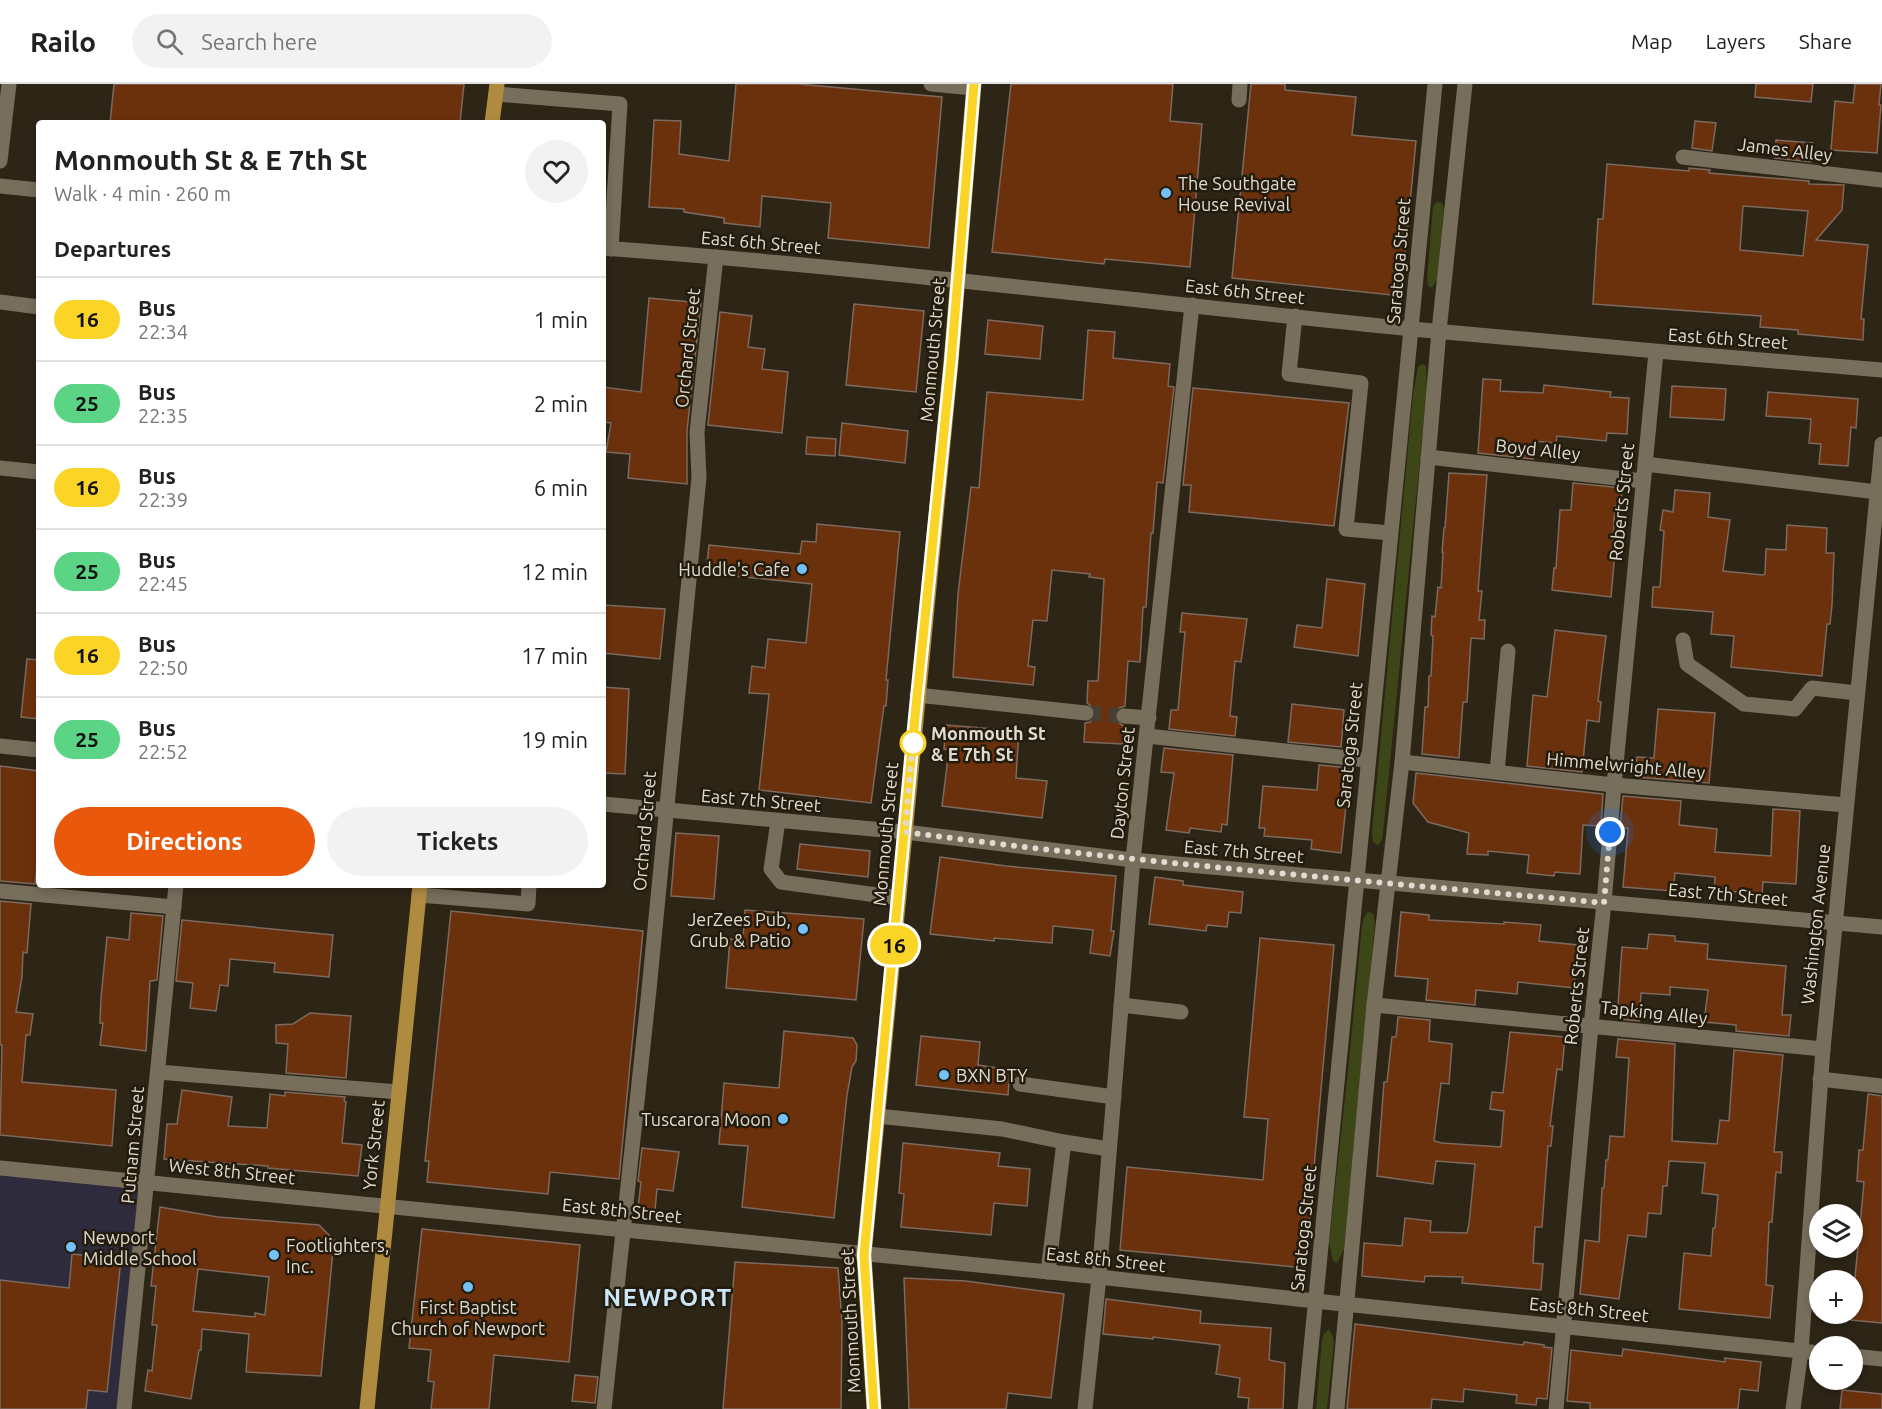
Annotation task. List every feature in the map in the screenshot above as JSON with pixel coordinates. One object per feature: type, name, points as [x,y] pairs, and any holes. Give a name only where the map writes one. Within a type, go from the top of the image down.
[{"type":"main road","name":"Monmouth Street","points":[[874,1409],[864,1255],[958,280],[973,86]]},
{"type":"main road","points":[[492,120],[496,89]]},
{"type":"main road","name":"York Street","points":[[367,1409],[419,890]]},
{"type":"street","points":[[0,161],[9,84]]},
{"type":"street","points":[[931,84],[973,86]]},
{"type":"street","points":[[1239,100],[1240,84]]},
{"type":"street","name":"Saratoga Street","points":[[1305,1409],[1411,329],[1430,84]]},
{"type":"street","points":[[1337,1409],[1374,1005],[1402,762],[1439,331],[1465,84]]},
{"type":"street","points":[[496,89],[620,104],[607,248]]},
{"type":"street","name":"James Alley","points":[[1683,157],[1882,180]]},
{"type":"street","points":[[0,186],[36,190]]},
{"type":"street","name":"East 6th Street","points":[[607,248],[958,280],[1411,329],[1882,370]]},
{"type":"street","name":"Orchard Street","points":[[604,1409],[649,990],[699,477],[697,432],[716,257]]},
{"type":"street","points":[[0,302],[36,307]]},
{"type":"street","name":"Dayton Street","points":[[1085,1409],[1099,1277],[1133,860],[1192,305]]},
{"type":"street","points":[[1295,316],[1289,374],[1361,383],[1346,529],[1390,533]]},
{"type":"street","name":"Roberts Street","points":[[1556,1409],[1656,352]]},
{"type":"street","name":"Washington Avenue","points":[[1794,1409],[1801,1351],[1820,1079],[1882,444]]},
{"type":"street","name":"Boyd Alley","points":[[1428,457],[1643,481]]},
{"type":"street","points":[[1645,464],[1877,492]]},
{"type":"street","points":[[0,468],[36,472]]},
{"type":"street","points":[[1683,640],[1687,664],[1744,704],[1795,709],[1812,688],[1857,693]]},
{"type":"street","points":[[1497,772],[1508,651]]},
{"type":"street","points":[[917,695],[1086,713]]},
{"type":"street","points":[[1124,716],[1149,718]]},
{"type":"street","points":[[1147,736],[1367,760]]},
{"type":"street","points":[[0,746],[36,750]]},
{"type":"street","name":"Himmelwright Alley","points":[[1402,762],[1614,785],[1846,805]]},
{"type":"street","name":"East 7th Street","points":[[606,804],[905,832],[1133,860],[1882,927]]},
{"type":"street","points":[[778,821],[771,869],[781,882],[899,897]]},
{"type":"street","name":"Putnam Street","points":[[124,1409],[176,888]]},
{"type":"street","points":[[419,890],[528,904],[530,888]]},
{"type":"street","points":[[0,891],[174,908]]},
{"type":"street","points":[[1121,1005],[1181,1012]]},
{"type":"street","name":"Tapking Alley","points":[[1374,1005],[1823,1049]]},
{"type":"street","points":[[159,1072],[398,1092]]},
{"type":"street","points":[[1820,1079],[1882,1086]]},
{"type":"street","points":[[1020,1084],[1114,1096]]},
{"type":"street","points":[[877,1116],[1002,1129],[1109,1149]]},
{"type":"street","points":[[1048,1272],[1064,1142]]},
{"type":"street","name":"West 8th Street","points":[[0,1168],[148,1181],[387,1207]]},
{"type":"street","name":"East 8th Street","points":[[387,1207],[1099,1277],[1809,1352]]},
{"type":"street","points":[[1863,1357],[1882,1359]]},
{"type":"shaded area","name":"Newport Middle School","points":[[0,1168],[148,1181],[124,1409],[0,1409]]},
{"type":"green space","points":[[1437,202],[1442,203],[1444,208],[1437,280],[1432,288],[1428,286],[1427,280],[1433,206]]},
{"type":"green space","points":[[1422,364],[1426,366],[1427,388],[1383,833],[1378,845],[1373,842],[1372,832],[1413,395],[1418,367]]},
{"type":"green space","points":[[1368,912],[1373,913],[1375,923],[1344,1249],[1337,1263],[1333,1261],[1329,1243],[1362,926]]},
{"type":"green space","points":[[1329,1329],[1334,1343],[1327,1409],[1316,1409],[1322,1340]]},
{"type":"building","points":[[114,84],[464,84],[460,120],[110,120]]},
{"type":"building","points":[[736,84],[798,84],[942,97],[929,248],[828,238],[831,203],[762,196],[760,227],[724,223],[724,218],[684,212],[684,209],[649,207],[654,120],[681,121],[679,154],[729,161]]},
{"type":"building","points":[[1011,84],[1173,84],[1170,121],[1202,124],[1190,267],[1105,259],[1104,264],[992,252]]},
{"type":"building","points":[[1251,84],[1285,84],[1285,90],[1356,97],[1352,135],[1416,141],[1401,296],[1232,278]]},
{"type":"building","points":[[1756,84],[1813,84],[1811,102],[1755,97]]},
{"type":"building","points":[[1855,84],[1881,84],[1877,153],[1831,150],[1835,101],[1853,103]]},
{"type":"building","points":[[1695,121],[1716,123],[1712,151],[1692,148]]},
{"type":"building","points":[[1776,140],[1813,143],[1811,162],[1775,158]]},
{"type":"building","points":[[1607,164],[1689,171],[1689,168],[1710,170],[1709,173],[1809,181],[1809,184],[1844,185],[1842,210],[1816,240],[1868,245],[1861,319],[1864,319],[1863,340],[1798,334],[1798,330],[1760,327],[1761,316],[1593,304],[1598,219],[1603,219]],"holes":[[[1743,206],[1808,211],[1803,256],[1740,250]]]},
{"type":"building","points":[[649,298],[701,303],[687,431],[687,484],[628,478],[630,454],[606,452],[611,423],[606,422],[606,387],[641,392]]},
{"type":"building","points":[[854,304],[924,311],[916,392],[846,385]]},
{"type":"building","points":[[720,312],[752,316],[748,347],[765,349],[762,369],[788,372],[782,433],[708,425]]},
{"type":"building","points":[[988,320],[1043,326],[1040,359],[985,354]]},
{"type":"building","points":[[1088,330],[1115,332],[1113,358],[1170,364],[1168,386],[1174,387],[1163,483],[1157,482],[1146,607],[1143,607],[1140,662],[1128,661],[1125,706],[1119,708],[1114,715],[1116,721],[1124,726],[1123,744],[1084,742],[1085,723],[1090,722],[1096,715],[1095,709],[1087,703],[1088,681],[1098,681],[1104,579],[1089,577],[1090,574],[1052,570],[1047,621],[1033,620],[1028,666],[1035,667],[1033,685],[953,677],[958,594],[971,487],[979,488],[987,392],[1083,400]]},
{"type":"building","points":[[1483,379],[1501,380],[1500,391],[1543,393],[1544,385],[1611,392],[1610,397],[1629,398],[1627,434],[1607,433],[1606,441],[1557,436],[1556,443],[1534,441],[1533,459],[1478,453]]},
{"type":"building","points":[[1672,386],[1726,389],[1724,420],[1670,417]]},
{"type":"building","points":[[1193,388],[1349,403],[1334,526],[1189,512],[1191,485],[1183,485]]},
{"type":"building","points":[[1768,392],[1858,399],[1856,428],[1851,427],[1848,466],[1819,464],[1821,444],[1809,443],[1811,419],[1766,416]]},
{"type":"building","points":[[842,423],[908,431],[905,463],[839,455]]},
{"type":"building","points":[[807,437],[836,439],[835,456],[806,454]]},
{"type":"building","points":[[1449,473],[1487,475],[1478,591],[1482,591],[1479,620],[1485,620],[1484,639],[1471,638],[1467,702],[1463,702],[1459,758],[1422,754],[1425,707],[1428,707],[1429,676],[1431,676],[1432,616],[1435,617],[1438,587],[1441,588]]},
{"type":"building","points":[[1573,483],[1622,488],[1621,507],[1615,506],[1613,540],[1616,540],[1611,597],[1552,590],[1560,510],[1571,510]]},
{"type":"building","points":[[1675,490],[1710,493],[1708,517],[1730,520],[1723,571],[1763,575],[1765,574],[1766,549],[1786,550],[1787,525],[1827,528],[1826,553],[1834,553],[1832,605],[1830,624],[1827,624],[1822,676],[1731,667],[1734,636],[1711,634],[1713,612],[1652,607],[1653,587],[1660,587],[1664,531],[1660,530],[1663,510],[1673,512]]},
{"type":"building","points":[[817,524],[900,532],[886,680],[888,680],[886,706],[884,706],[871,803],[759,790],[769,694],[749,693],[752,666],[765,668],[768,639],[806,643],[812,584],[706,573],[709,545],[800,554],[802,541],[816,542]]},
{"type":"building","points":[[1327,579],[1365,584],[1358,656],[1294,647],[1297,625],[1322,628]]},
{"type":"building","points":[[606,605],[665,609],[660,659],[606,653]]},
{"type":"building","points":[[1182,613],[1247,619],[1241,662],[1235,661],[1230,716],[1237,717],[1235,736],[1169,729],[1171,710],[1178,710],[1185,632],[1180,632]]},
{"type":"building","points":[[1555,630],[1606,636],[1598,701],[1601,702],[1599,722],[1587,720],[1582,772],[1527,766],[1533,695],[1547,697]]},
{"type":"building","points":[[27,659],[36,660],[36,719],[21,717]]},
{"type":"building","points":[[606,687],[629,689],[625,774],[606,773]]},
{"type":"building","points":[[1292,704],[1344,710],[1341,747],[1288,742]]},
{"type":"building","points":[[1658,709],[1715,713],[1709,783],[1635,777],[1637,757],[1654,758]]},
{"type":"building","points":[[946,725],[1019,731],[1016,778],[1047,781],[1042,818],[942,806],[949,750],[944,749]]},
{"type":"building","points":[[1164,748],[1233,755],[1227,825],[1222,824],[1221,832],[1190,828],[1189,833],[1166,830],[1174,773],[1161,772]]},
{"type":"building","points":[[1319,765],[1350,768],[1341,853],[1311,849],[1312,840],[1264,836],[1265,828],[1259,828],[1263,786],[1317,790]]},
{"type":"building","points":[[0,766],[36,771],[35,884],[0,881]]},
{"type":"building","points":[[1416,773],[1603,794],[1601,826],[1583,825],[1580,874],[1555,872],[1554,876],[1527,873],[1529,855],[1488,851],[1488,855],[1467,854],[1469,833],[1428,822],[1413,803]]},
{"type":"building","points":[[1623,796],[1681,801],[1679,825],[1717,829],[1715,852],[1771,856],[1773,809],[1800,811],[1796,884],[1763,882],[1762,894],[1714,890],[1715,877],[1675,873],[1673,891],[1623,887],[1628,828],[1620,828]]},
{"type":"building","points":[[676,833],[719,836],[714,899],[671,896]]},
{"type":"building","points":[[800,844],[870,851],[868,877],[797,869]]},
{"type":"building","points":[[940,857],[1006,866],[1116,876],[1111,931],[1114,931],[1110,956],[1090,953],[1093,930],[1053,926],[1052,943],[994,938],[994,941],[930,934]]},
{"type":"building","points":[[1155,877],[1183,881],[1183,885],[1243,892],[1241,913],[1229,912],[1227,927],[1207,925],[1206,931],[1149,924]]},
{"type":"building","points":[[0,901],[31,904],[27,953],[23,952],[22,977],[16,1012],[33,1014],[30,1035],[26,1035],[22,1082],[116,1090],[112,1146],[0,1135],[2,1045],[0,1045]]},
{"type":"building","points":[[745,910],[864,919],[856,1000],[726,988],[730,939],[743,940]]},
{"type":"building","points":[[451,911],[643,931],[619,1179],[550,1172],[548,1194],[427,1182],[429,1161],[425,1161]]},
{"type":"building","points":[[1401,912],[1429,915],[1429,920],[1541,925],[1539,941],[1578,945],[1574,988],[1518,982],[1517,994],[1476,990],[1475,1005],[1426,1000],[1428,979],[1395,976]]},
{"type":"building","points":[[131,913],[163,916],[157,980],[150,981],[146,1051],[100,1045],[103,1023],[100,1023],[101,998],[107,937],[129,940]]},
{"type":"building","points":[[182,920],[333,935],[329,977],[274,972],[275,963],[230,959],[228,986],[220,985],[216,1011],[190,1008],[193,983],[176,981]]},
{"type":"building","points":[[1649,934],[1675,936],[1675,941],[1708,944],[1707,959],[1786,966],[1782,1015],[1791,1015],[1789,1036],[1736,1031],[1736,1025],[1704,1022],[1708,990],[1670,987],[1670,995],[1641,993],[1639,1021],[1619,1019],[1622,947],[1647,949]]},
{"type":"building","points":[[1260,938],[1334,945],[1305,1268],[1120,1250],[1127,1167],[1263,1180],[1268,1119],[1244,1117]]},
{"type":"building","points":[[310,1013],[351,1016],[346,1078],[286,1073],[288,1044],[276,1043],[276,1025],[293,1024]]},
{"type":"building","points":[[1398,1017],[1430,1020],[1429,1041],[1452,1044],[1449,1084],[1441,1083],[1434,1141],[1442,1143],[1501,1147],[1504,1111],[1490,1109],[1492,1092],[1503,1093],[1510,1032],[1565,1037],[1562,1070],[1557,1069],[1550,1126],[1553,1126],[1551,1146],[1548,1146],[1542,1227],[1535,1227],[1533,1263],[1543,1264],[1541,1290],[1462,1283],[1463,1277],[1425,1276],[1424,1282],[1362,1276],[1364,1243],[1402,1246],[1405,1218],[1431,1221],[1430,1232],[1467,1233],[1469,1224],[1475,1164],[1436,1161],[1433,1184],[1377,1176],[1384,1082],[1387,1082],[1392,1037],[1396,1037]]},
{"type":"building","points":[[784,1031],[853,1038],[857,1045],[856,1061],[852,1067],[847,1095],[834,1218],[742,1207],[748,1146],[719,1144],[724,1083],[779,1088]]},
{"type":"building","points":[[921,1036],[980,1042],[978,1065],[1010,1070],[1008,1095],[916,1085]]},
{"type":"building","points":[[1618,1039],[1675,1044],[1672,1141],[1717,1144],[1720,1120],[1729,1121],[1734,1050],[1783,1055],[1774,1152],[1782,1152],[1781,1173],[1776,1172],[1772,1222],[1769,1222],[1766,1285],[1773,1286],[1770,1318],[1679,1309],[1684,1253],[1711,1256],[1718,1195],[1702,1193],[1705,1163],[1669,1161],[1667,1186],[1663,1186],[1661,1214],[1648,1213],[1646,1237],[1628,1235],[1619,1299],[1580,1294],[1585,1240],[1599,1242],[1602,1188],[1604,1188],[1610,1136],[1624,1137],[1629,1058],[1616,1057]]},
{"type":"building","points":[[182,1090],[232,1097],[228,1126],[267,1128],[270,1094],[285,1096],[285,1092],[345,1097],[342,1143],[362,1145],[358,1176],[268,1168],[268,1166],[164,1159],[167,1124],[177,1124]]},
{"type":"building","points":[[1868,1094],[1882,1096],[1882,1323],[1863,1321],[1863,1270],[1856,1270],[1857,1258],[1863,1258],[1864,1182],[1857,1181],[1859,1150],[1863,1150]]},
{"type":"building","points":[[903,1143],[1000,1153],[998,1166],[1030,1169],[1027,1206],[994,1203],[991,1235],[901,1227],[904,1194],[899,1193]]},
{"type":"building","points":[[642,1148],[679,1152],[673,1191],[657,1189],[655,1210],[638,1208]]},
{"type":"building","points":[[160,1207],[218,1217],[319,1225],[334,1240],[321,1376],[246,1372],[249,1334],[202,1329],[201,1350],[199,1350],[191,1399],[145,1391],[148,1370],[152,1371],[157,1325],[152,1325],[156,1286],[151,1286]],"holes":[[[198,1269],[269,1277],[265,1315],[255,1313],[255,1317],[193,1311]]]},
{"type":"building","points":[[422,1229],[580,1245],[569,1362],[494,1355],[489,1409],[431,1409],[434,1382],[428,1381],[431,1350],[409,1348]]},
{"type":"building","points":[[72,1254],[121,1259],[107,1392],[88,1390],[86,1409],[0,1409],[0,1280],[69,1288]]},
{"type":"building","points":[[735,1262],[838,1268],[842,1322],[841,1409],[723,1409]]},
{"type":"building","points":[[904,1278],[966,1281],[1064,1294],[1051,1398],[1008,1393],[1006,1409],[909,1409]]},
{"type":"building","points":[[1106,1299],[1201,1311],[1200,1323],[1271,1328],[1269,1360],[1285,1363],[1283,1409],[1248,1409],[1249,1398],[1238,1397],[1240,1378],[1216,1374],[1220,1345],[1103,1334]]},
{"type":"building","points":[[1355,1324],[1523,1345],[1524,1342],[1552,1348],[1547,1399],[1537,1398],[1536,1405],[1516,1403],[1517,1395],[1464,1389],[1463,1402],[1432,1399],[1431,1409],[1347,1409]]},
{"type":"building","points":[[1623,1349],[1725,1362],[1725,1358],[1761,1362],[1758,1391],[1740,1389],[1738,1409],[1590,1409],[1590,1403],[1567,1401],[1571,1350],[1622,1356]]},
{"type":"building","points":[[575,1375],[598,1377],[595,1403],[572,1401]]},
{"type":"building","points":[[1842,1390],[1882,1394],[1882,1409],[1840,1409]]},
{"type":"tunnel","points":[[1086,713],[1124,716]]},
{"type":"bus line","name":"16","points":[[874,1409],[864,1255],[951,362],[974,84]]},
{"type":"place","name":"The Southgate House Revival","points":[[1166,193]]},
{"type":"place","name":"Huddle's Cafe","points":[[802,569]]},
{"type":"place","name":"Monmouth St & E 7th St","points":[[913,743]]},
{"type":"place","name":"JerZees Pub, Grub & Patio","points":[[803,929]]},
{"type":"place","name":"BXN BTY","points":[[944,1075]]},
{"type":"place","name":"Tuscarora Moon","points":[[783,1119]]},
{"type":"place","name":"Newport Middle School","points":[[71,1247]]},
{"type":"place","name":"Footlighters, Inc.","points":[[274,1255]]},
{"type":"place","name":"First Baptist Church of Newport","points":[[468,1287]]},
{"type":"district","name":"NEWPORT","points":[[668,1297]]},
{"type":"route","points":[[913,743],[913,740],[905,832],[938,837],[1133,860],[1604,903],[1610,832]]}]
